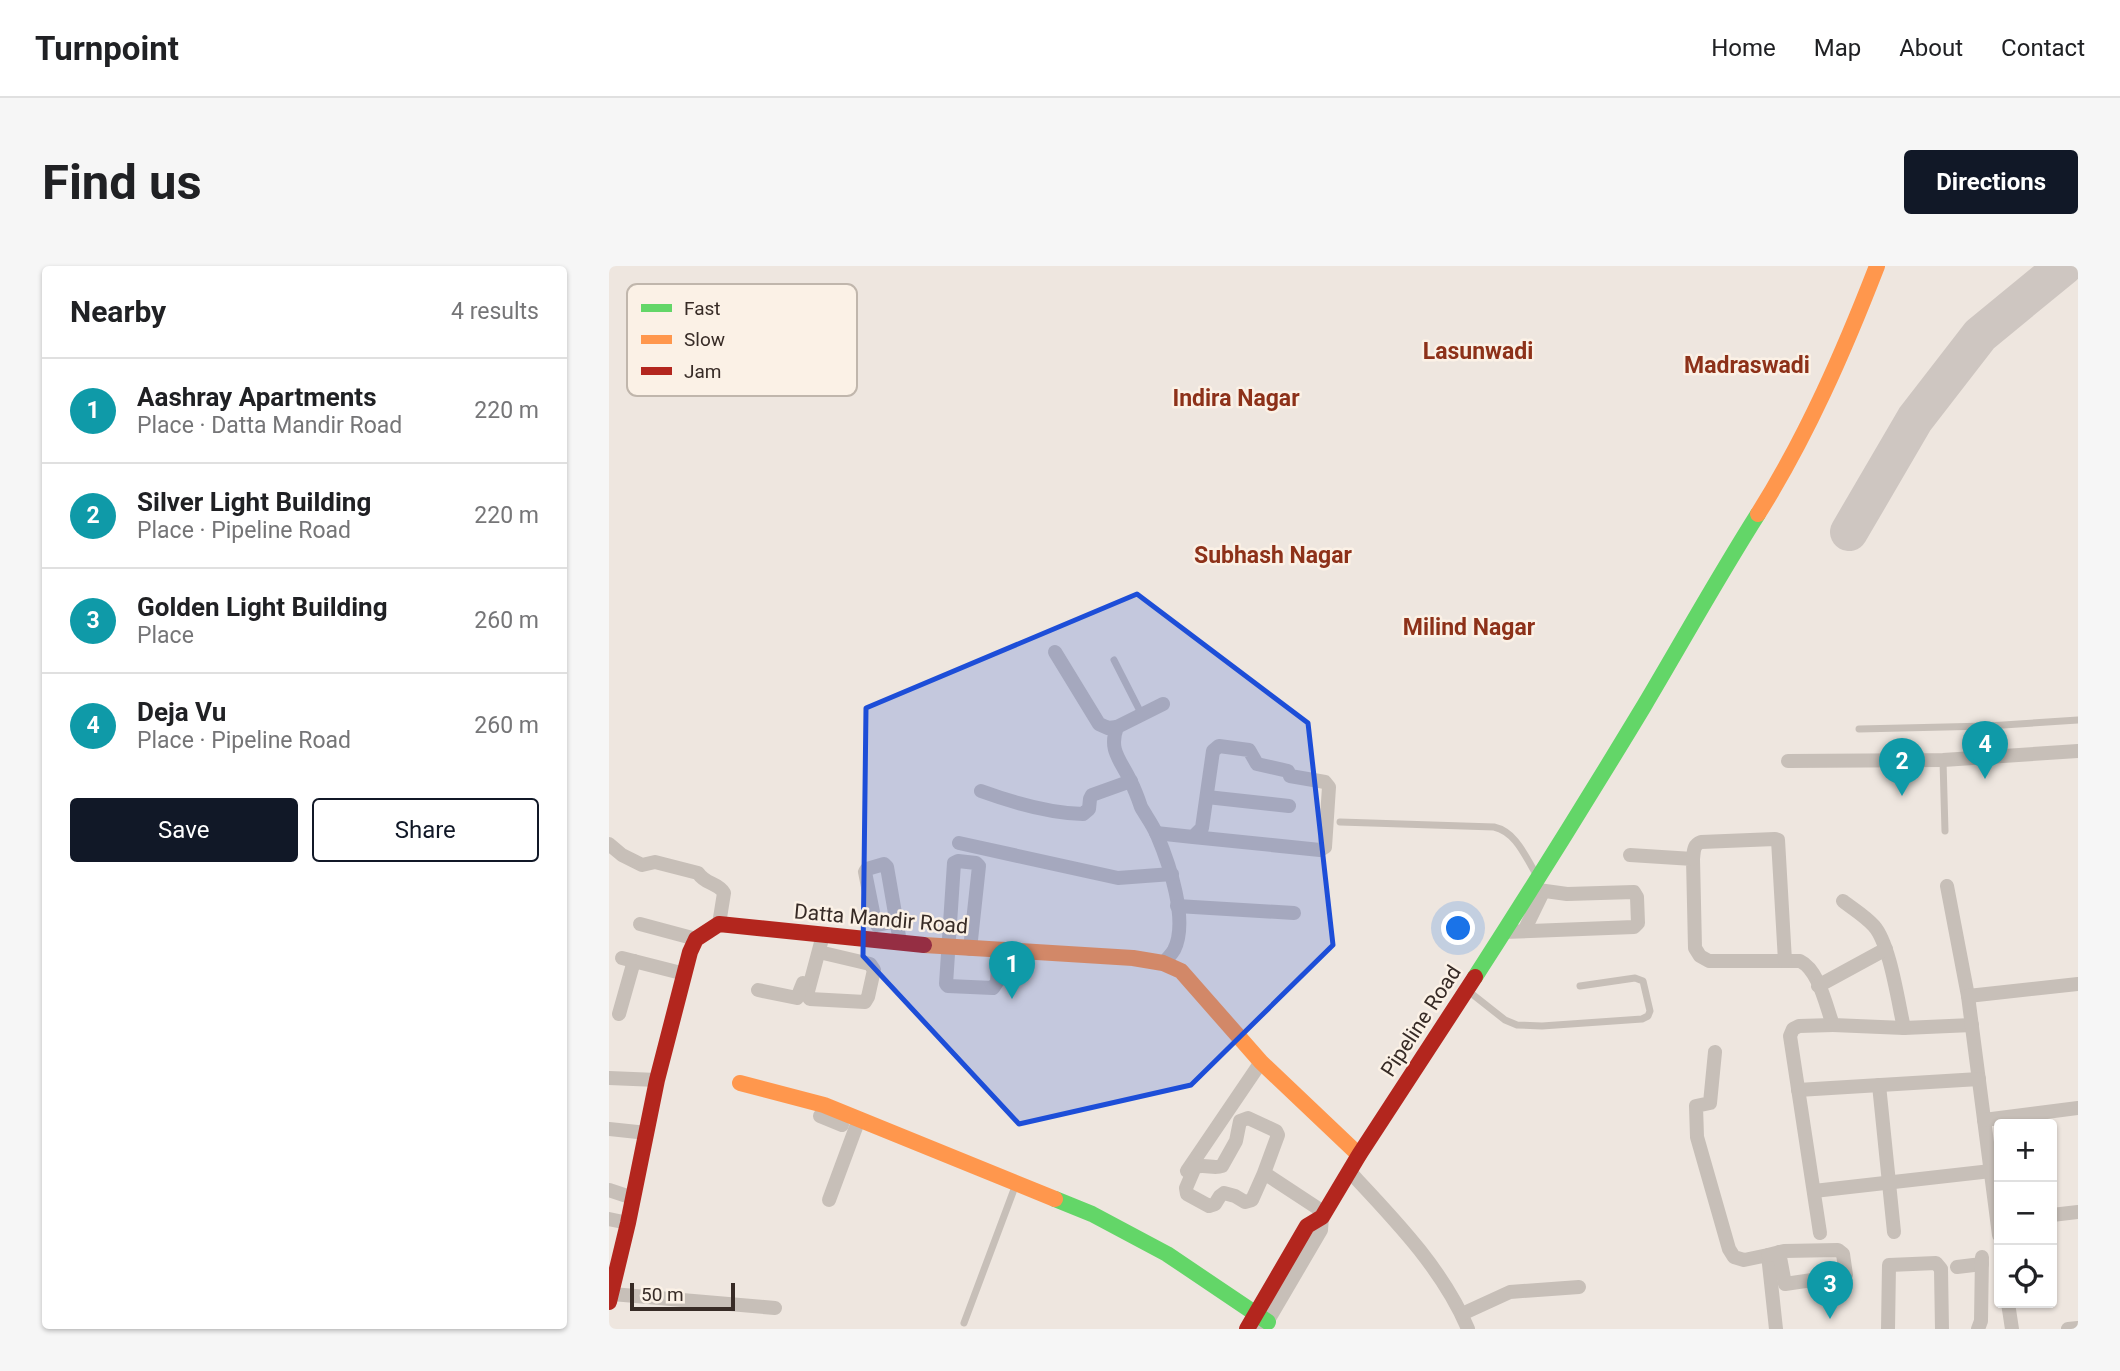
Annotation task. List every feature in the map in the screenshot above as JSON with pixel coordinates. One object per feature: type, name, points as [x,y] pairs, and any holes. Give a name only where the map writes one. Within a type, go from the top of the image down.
[{"type":"street","name":"Pipeline Road","points":[[1247,1329],[1263,1322],[1307,1226],[1323,1215],[1359,1154],[1504,932],[1536,892],[1600,776],[1785,471],[1849,338],[1877,266]]},
{"type":"street","points":[[1055,652],[1099,724],[1108,728],[1117,727],[1163,704]]},
{"type":"street","points":[[1117,727],[1113,747],[1156,833],[1172,874],[1179,919],[1174,949],[1164,963]]},
{"type":"street","points":[[1156,833],[1193,837],[1320,850],[1325,847],[1329,787],[1325,782],[1290,776],[1288,771],[1257,764],[1249,750],[1219,746],[1213,751],[1202,828],[1193,837]]},
{"type":"street","points":[[1788,761],[1943,760],[2078,751]]},
{"type":"street","points":[[981,791],[1020,805],[1083,814],[1089,809],[1093,795],[1131,781]]},
{"type":"street","points":[[1207,797],[1289,806]]},
{"type":"street","points":[[1785,961],[1778,840],[1696,844],[1693,859],[1695,948],[1700,956],[1709,961],[1785,961],[1800,961],[1814,972],[1833,1025]]},
{"type":"street","points":[[960,842],[1118,878],[1172,874]]},
{"type":"street","points":[[609,844],[622,855],[642,864],[655,863],[698,873],[703,880],[720,887],[724,893],[719,924],[696,939],[690,953],[657,1080],[628,1223],[614,1261],[611,1298],[775,1308]]},
{"type":"street","points":[[1630,855],[1693,859]]},
{"type":"street","points":[[971,943],[979,866],[976,863],[958,861],[954,863],[946,984],[993,988],[997,982],[999,950]]},
{"type":"street","points":[[1947,886],[1968,996],[1994,1191]]},
{"type":"street","points":[[1504,932],[1634,927],[1639,923],[1637,897],[1633,892],[1536,892],[1524,931]]},
{"type":"street","points":[[1843,901],[1873,924],[1879,933],[1886,949],[1904,1028]]},
{"type":"street","points":[[1177,906],[1294,913]]},
{"type":"street","points":[[897,921],[900,942]]},
{"type":"street","points":[[640,923],[696,939]]},
{"type":"street","name":"Datta Mandir Road","points":[[719,924],[900,942],[971,943],[999,950],[1133,958],[1164,963],[1181,971],[1261,1062],[1359,1154]]},
{"type":"street","points":[[819,952],[870,964],[874,970],[869,997],[865,1002],[810,999],[807,995],[819,952],[820,934]]},
{"type":"street","points":[[758,990],[797,998],[820,934]]},
{"type":"street","points":[[1818,986],[1886,949]]},
{"type":"street","points":[[619,1014],[629,960],[685,974]]},
{"type":"street","points":[[1968,996],[2078,984]]},
{"type":"street","points":[[1820,1233],[1790,1042],[1793,1029],[1799,1026],[1833,1025],[1904,1028],[1972,1025]]},
{"type":"street","points":[[1715,1052],[1710,1103],[1696,1106],[1697,1137],[1729,1249],[1734,1257],[1744,1260],[1773,1254],[1838,1250],[1843,1254],[1846,1275],[1785,1284],[1773,1254]]},
{"type":"street","points":[[1177,1186],[1261,1062]]},
{"type":"street","points":[[609,1078],[657,1080]]},
{"type":"street","points":[[1798,1090],[1979,1079]]},
{"type":"street","points":[[740,1083],[785,1103],[847,1121],[1093,1214],[1167,1254],[1263,1322]]},
{"type":"street","points":[[1879,1085],[1894,1232]]},
{"type":"street","points":[[1984,1120],[2078,1108]]},
{"type":"street","points":[[1248,1118],[1276,1131],[1278,1135],[1264,1173],[1252,1200],[1245,1202],[1224,1193],[1215,1205],[1209,1206],[1187,1194],[1186,1188],[1195,1167],[1222,1166],[1236,1141],[1240,1121],[1243,1119],[1248,1118]]},
{"type":"street","points":[[829,1200],[847,1121]]},
{"type":"street","points":[[609,1129],[646,1133]]},
{"type":"street","points":[[1814,1191],[1991,1171]]},
{"type":"street","points":[[1350,1172],[1393,1218],[1436,1273],[1462,1314],[1468,1329]]},
{"type":"street","points":[[1264,1173],[1323,1215]]},
{"type":"street","points":[[609,1190],[633,1198]]},
{"type":"street","points":[[2057,1214],[2078,1212]]},
{"type":"street","points":[[610,1221],[628,1223]]},
{"type":"street","points":[[1773,1254],[1776,1329]]},
{"type":"street","points":[[1957,1267],[1982,1261],[1981,1321],[1978,1329]]},
{"type":"street","points":[[1888,1329],[1889,1265],[1936,1263],[1941,1269],[1942,1329]]},
{"type":"street","points":[[1462,1314],[1510,1292],[1579,1287]]},
{"type":"street","points":[[2009,1308],[2012,1329]]},
{"type":"street","points":[[2068,1329],[2078,1328]]},
{"type":"lane","points":[[1115,660],[1142,715]]},
{"type":"lane","points":[[1859,729],[1988,726],[2078,719]]},
{"type":"lane","points":[[1943,760],[1945,831]]},
{"type":"lane","points":[[1340,822],[1503,829],[1514,839],[1536,892]]},
{"type":"lane","points":[[1466,990],[1505,1020],[1517,1025],[1542,1026],[1642,1019],[1648,1016],[1650,1011],[1643,981],[1639,979],[1580,986]]},
{"type":"lane","points":[[964,1323],[1017,1184]]},
{"type":"highlighted area","points":[[1137,594],[1308,723],[1333,945],[1191,1085],[1019,1124],[863,956],[866,708]]},
{"type":"taxiway","points":[[1849,532],[1915,419],[1980,335],[2064,266]]},
{"type":"traffic: fast","points":[[1475,977],[1603,774],[1758,514]]},
{"type":"traffic: fast","points":[[1055,1199],[1092,1214],[1167,1254],[1268,1322]]},
{"type":"traffic: slow","points":[[1758,514],[1793,454],[1823,393],[1877,266]]},
{"type":"traffic: slow","points":[[924,945],[1133,958],[1163,963],[1181,971],[1261,1062],[1359,1155]]},
{"type":"traffic: slow","points":[[740,1083],[824,1105],[1055,1199]]},
{"type":"traffic: jam","points":[[609,1302],[657,1080],[690,952],[696,939],[719,924],[924,945]]},
{"type":"traffic: jam","points":[[1247,1329],[1307,1226],[1322,1217],[1359,1155],[1475,977]]},
{"type":"place","name":"Deja Vu","points":[[1985,779]]},
{"type":"place","name":"Silver Light Building","points":[[1902,796]]},
{"type":"place","name":"Aashray Apartments","points":[[1012,999]]},
{"type":"place","name":"Golden Light Building","points":[[1830,1319]]},
{"type":"district","name":"Lasunwadi","points":[[1478,351]]},
{"type":"district","name":"Madraswadi","points":[[1747,365]]},
{"type":"district","name":"Indira Nagar","points":[[1236,398]]},
{"type":"district","name":"Subhash Nagar","points":[[1273,555]]},
{"type":"district","name":"Milind Nagar","points":[[1469,627]]}]
